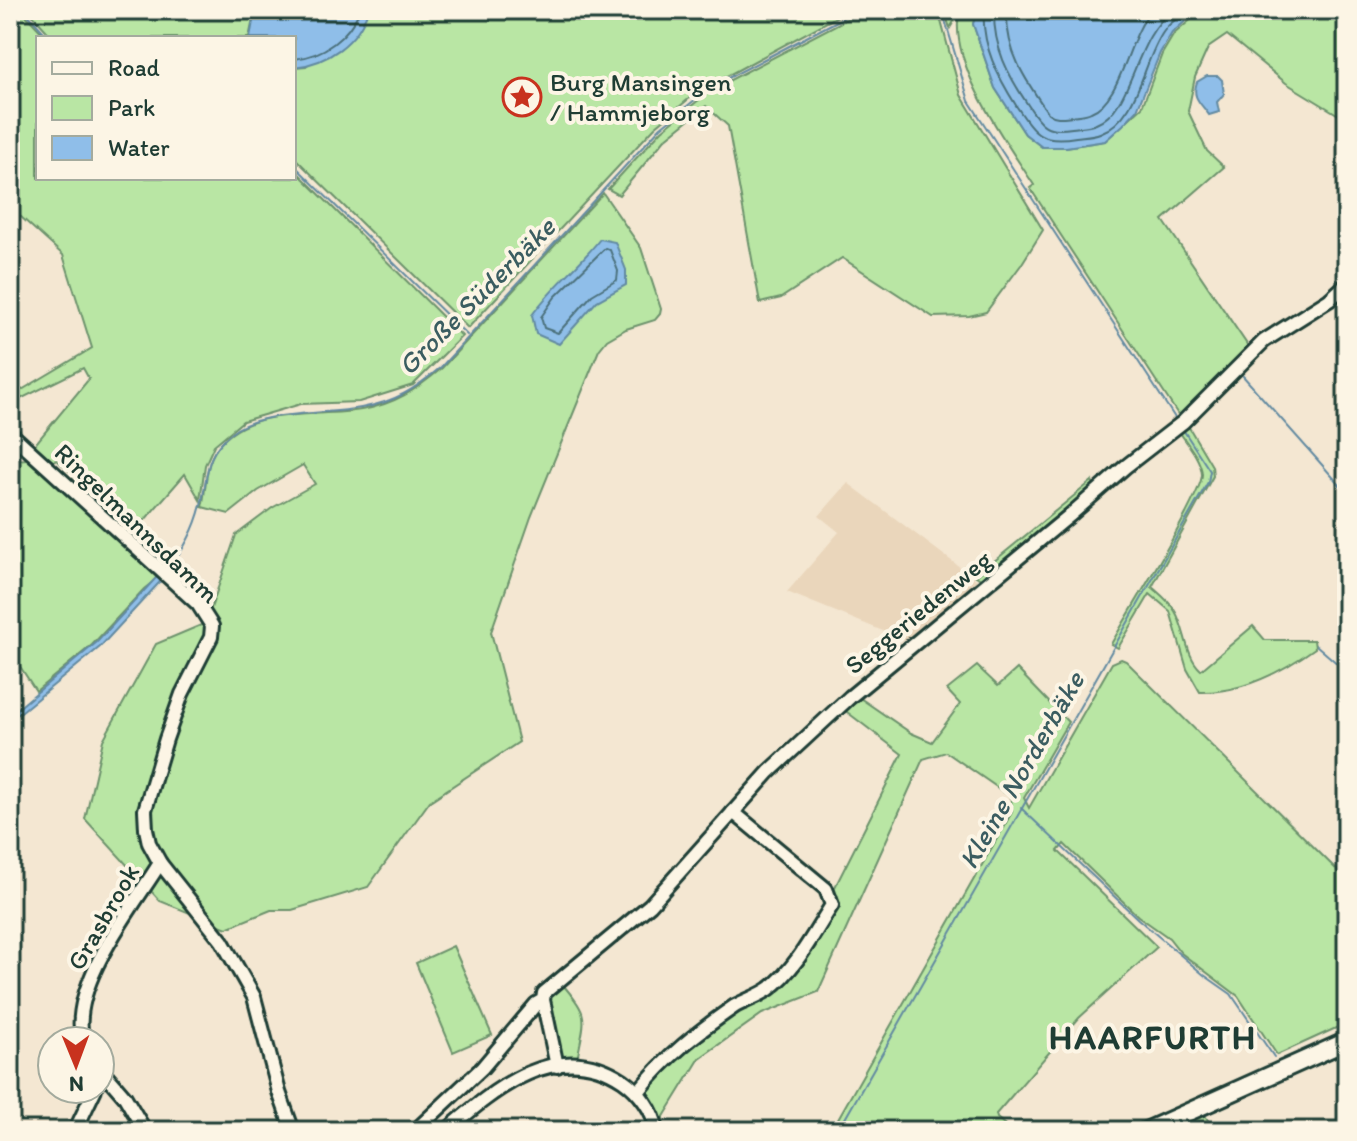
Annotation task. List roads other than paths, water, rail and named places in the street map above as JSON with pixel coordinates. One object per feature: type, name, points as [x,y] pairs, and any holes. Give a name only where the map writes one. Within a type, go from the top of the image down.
[{"type":"main road","points":[[1146,1131],[1347,1041]]},
{"type":"street","name":"Seggeriedenweg","points":[[415,1131],[482,1068],[536,1004],[543,1000],[544,993],[650,905],[769,772],[850,697],[1180,424],[1264,341],[1329,300],[1347,284]]},
{"type":"street","name":"Ringelmannsdamm","points":[[10,433],[198,604],[212,626],[211,637],[182,694],[145,810],[149,843],[160,863],[222,941],[254,997],[279,1092],[293,1131]]},
{"type":"street","points":[[638,1092],[656,1068],[686,1042],[738,1005],[769,989],[794,964],[832,905],[826,889],[733,812]]},
{"type":"street","name":"Grasbrook","points":[[80,1025],[83,999],[102,956],[160,863]]},
{"type":"street","points":[[543,1000],[557,1066]]},
{"type":"street","points":[[446,1131],[510,1081],[530,1072],[557,1066],[589,1066],[611,1072],[638,1092],[657,1131]]},
{"type":"street","points":[[116,1088],[145,1131]]},
{"type":"street","points":[[75,1131],[87,1105]]},
{"type":"water","points":[[255,10],[368,10],[357,32],[340,49],[306,65],[296,67],[296,36],[250,36]]},
{"type":"water","points":[[977,10],[1198,10],[1172,33],[1160,53],[1137,110],[1105,141],[1042,147],[1025,134],[995,88],[973,24]]},
{"type":"water","points":[[1207,76],[1218,76],[1222,80],[1224,94],[1217,102],[1219,112],[1209,115],[1195,92],[1197,82]]},
{"type":"water","points":[[600,239],[615,242],[626,270],[626,285],[597,301],[559,344],[536,334],[532,315]]},
{"type":"water","points":[[165,568],[170,571],[100,647],[10,721],[10,715],[97,642]]},
{"type":"waterway","points":[[24,10],[47,36]]},
{"type":"waterway","name":"Große Süderbäke","points":[[168,569],[184,547],[196,522],[211,458],[230,434],[242,426],[274,417],[373,405],[413,388],[441,367],[661,127],[711,87],[858,10]]},
{"type":"waterway","name":"Kleine Norderbäke","points":[[942,10],[969,101],[1177,421]]},
{"type":"waterway","points":[[296,167],[467,335]]},
{"type":"waterway","points":[[1243,376],[1347,493]]},
{"type":"waterway","name":"Kleine Norderbäke","points":[[838,1131],[1208,482],[1210,471],[1182,428]]},
{"type":"waterway","points":[[1316,645],[1347,672]]},
{"type":"waterway","points":[[1021,808],[1138,919],[1231,994],[1274,1057]]},
{"type":"waterway","points":[[1340,1054],[1347,1062]]},
{"type":"place","name":"Burg Mansingen / Hammjeborg","points":[[522,97]]},
{"type":"district","name":"HAARFURTH","points":[[1153,1037]]}]
